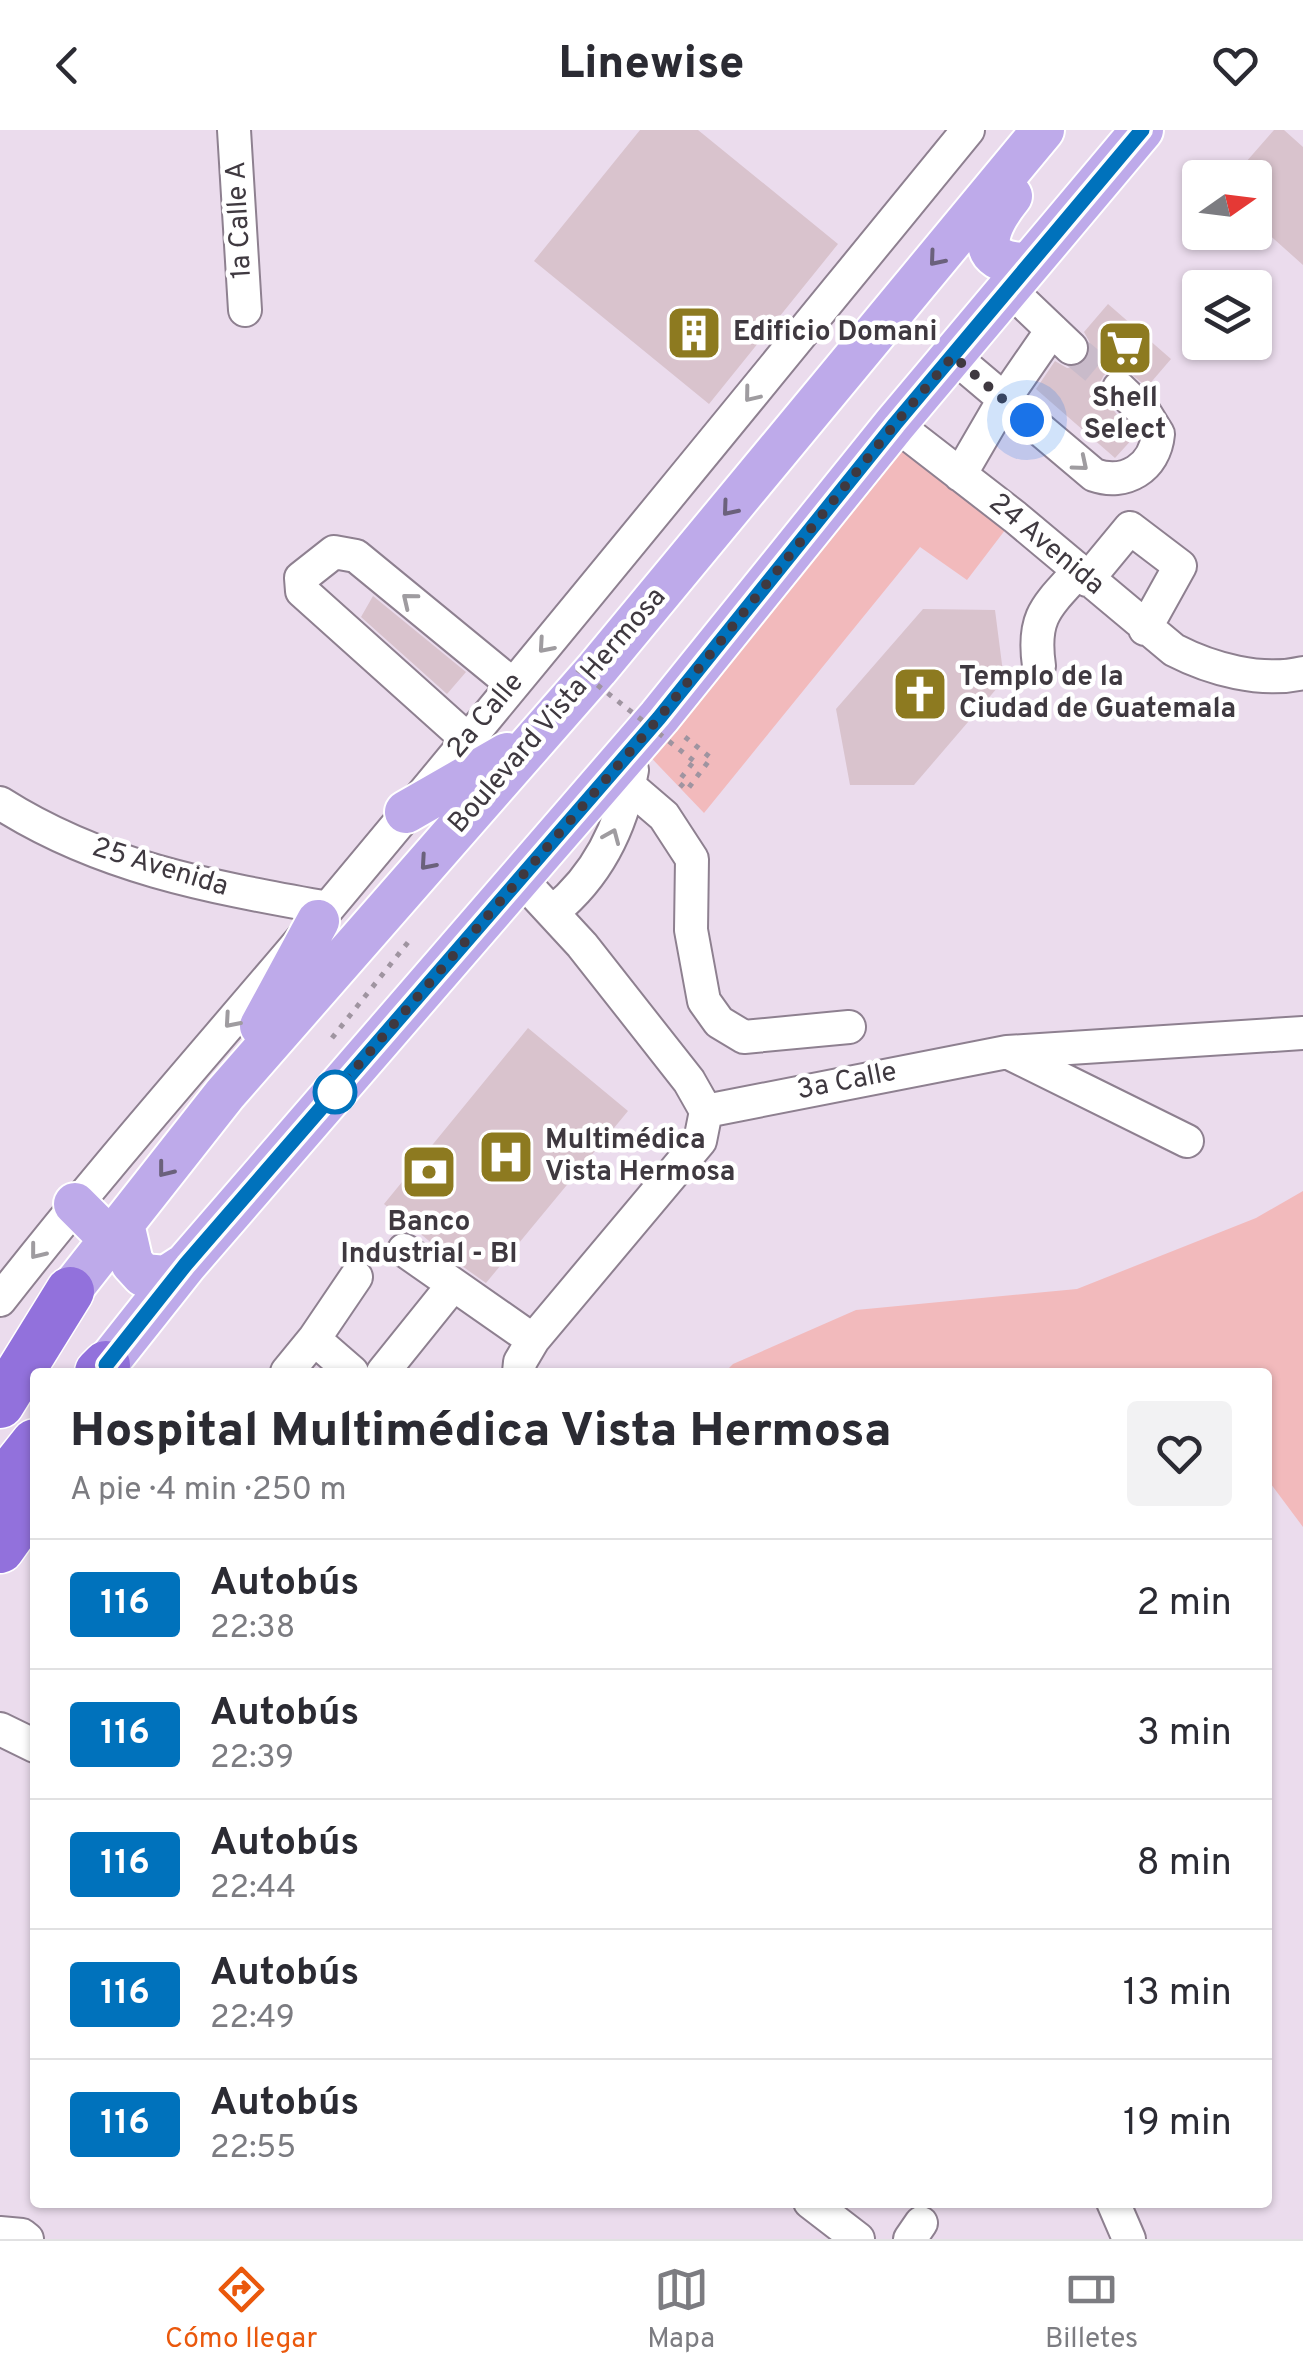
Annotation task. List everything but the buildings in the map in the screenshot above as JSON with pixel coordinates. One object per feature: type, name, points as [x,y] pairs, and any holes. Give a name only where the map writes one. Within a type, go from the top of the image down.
[{"type":"highway","points":[[0,1353],[16,1332],[74,1285]]},
{"type":"highway","points":[[0,1404],[74,1285]]},
{"type":"highway","points":[[0,1487],[30,1449]]},
{"type":"highway","points":[[0,1549],[30,1507]]},
{"type":"main road","name":"Boulevard Vista Hermosa","points":[[74,1285],[225,1094],[538,736],[1043,130]]},
{"type":"main road","points":[[1018,276],[987,244],[988,231],[995,216],[1064,130]]},
{"type":"main road","points":[[104,1368],[186,1264],[648,730],[895,424],[1142,130]]},
{"type":"main road","points":[[406,812],[538,736]]},
{"type":"main road","points":[[225,1094],[323,914]]},
{"type":"main road","points":[[75,1204],[117,1232],[132,1263],[143,1274],[166,1277],[186,1264]]},
{"type":"main road","points":[[74,1285],[120,1290],[142,1318]]},
{"type":"street","name":"1a Calle A","points":[[234,130],[245,310]]},
{"type":"street","name":"2a Calle","points":[[0,1300],[75,1204],[323,914],[968,130]]},
{"type":"street","points":[[960,475],[1003,401],[1061,339],[1018,276]]},
{"type":"street","points":[[953,356],[1094,475],[1116,480],[1126,479],[1152,457],[1158,434],[1145,413],[1118,388]]},
{"type":"street","name":"24 Avenida","points":[[895,424],[1145,629],[1200,663],[1234,672],[1291,676],[1303,673]]},
{"type":"street","points":[[1039,666],[1037,626],[1048,605],[1130,528],[1180,566],[1145,629]]},
{"type":"street","points":[[468,738],[302,590],[300,578],[334,552],[356,556],[512,684]]},
{"type":"street","points":[[554,911],[581,889],[602,858],[648,730]]},
{"type":"street","points":[[629,786],[664,816],[692,859],[691,930],[698,979],[710,1014],[744,1037],[848,1028]]},
{"type":"street","name":"25 Avenida","points":[[0,802],[32,823],[117,860],[323,914]]},
{"type":"street","points":[[404,1250],[453,1285],[524,1358],[700,1141],[706,1111],[689,1081],[554,911],[521,879]]},
{"type":"street","name":"3a Calle","points":[[706,1111],[1007,1052],[1303,1033]]},
{"type":"street","points":[[1007,1052],[1186,1141]]},
{"type":"street","points":[[290,1368],[356,1277]]},
{"type":"street","points":[[386,1368],[453,1285]]},
{"type":"street","points":[[314,1340],[347,1368]]},
{"type":"street","points":[[0,1729],[30,1744]]},
{"type":"street","points":[[818,2208],[858,2239]]},
{"type":"street","points":[[1116,2208],[1129,2239]]},
{"type":"street","points":[[0,2232],[28,2239]]},
{"type":"path","points":[[578,669],[694,761],[678,782],[687,790],[711,758],[648,730]]},
{"type":"shaded area","points":[[895,424],[1015,517],[967,580],[920,547],[704,813],[637,743]]},
{"type":"shaded area","points":[[1303,1191],[1303,1527],[1272,1485],[1272,1368],[729,1368],[856,1310],[1077,1289],[1256,1218]]},
{"type":"tunnel","points":[[1071,348],[1119,388]]},
{"type":"bus line","name":"116","points":[[106,1365],[186,1264],[659,718],[895,424],[1142,130]]},
{"type":"place","name":"Edificio Domani","points":[[694,333]]},
{"type":"place","name":"Shell Select","points":[[1125,348]]},
{"type":"place","name":"Templo de la Ciudad de Guatemala","points":[[920,694]]},
{"type":"place","name":"Multimédica Vista Hermosa","points":[[506,1157]]},
{"type":"place","name":"Banco Industrial - BI","points":[[429,1172]]},
{"type":"route","points":[[335,1092],[659,718],[953,356],[1027,420]]}]
